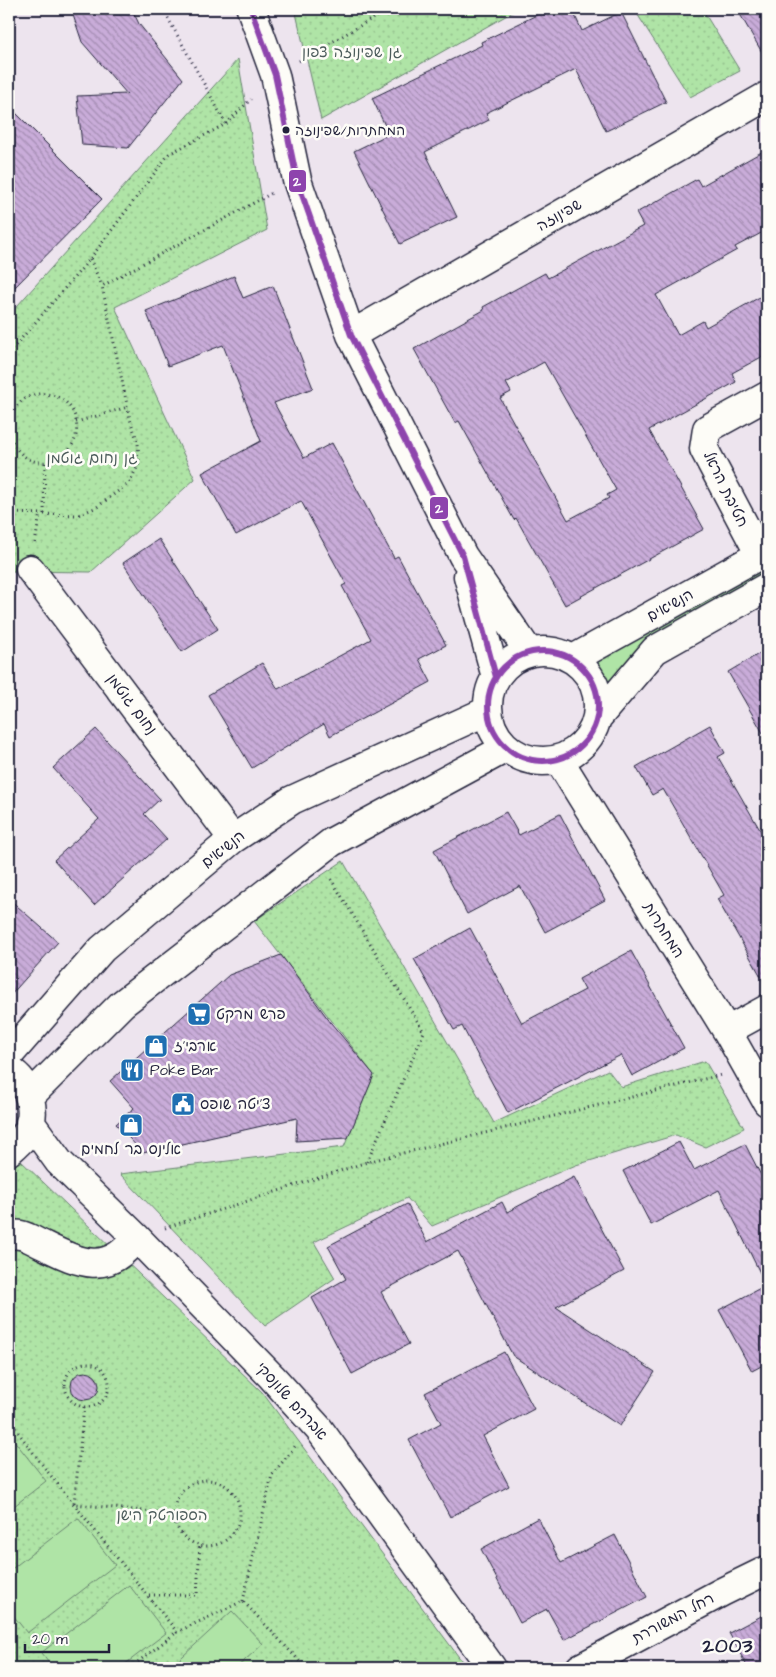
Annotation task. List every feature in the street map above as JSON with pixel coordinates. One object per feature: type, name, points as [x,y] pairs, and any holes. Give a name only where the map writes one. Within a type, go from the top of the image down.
[{"type":"street","points":[[251,9],[275,75],[297,180],[351,335],[463,556],[528,652]]},
{"type":"street","name":"שפינוזה","points":[[351,335],[767,96]]},
{"type":"street","name":"חטיבת הראל","points":[[763,553],[704,450],[707,429],[767,396]]},
{"type":"street","name":"הנשיאים","points":[[573,659],[763,553]]},
{"type":"street","points":[[463,556],[496,676]]},
{"type":"street","name":"נחום גוטמן","points":[[30,569],[233,840]]},
{"type":"street","points":[[598,717],[598,695],[589,675],[573,659],[552,650],[528,652],[508,662],[496,676],[488,693],[487,711],[493,731],[506,748],[522,757],[540,762],[559,760],[577,751],[590,736],[598,717],[655,650],[767,587]]},
{"type":"street","name":"הנשיאים","points":[[9,1055],[102,948],[233,840],[292,800],[487,711]]},
{"type":"street","points":[[22,1128],[122,1004],[332,842],[506,748]]},
{"type":"street","name":"המחתרות","points":[[559,760],[727,1031],[767,1102]]},
{"type":"street","points":[[727,1031],[767,1009]]},
{"type":"street","points":[[9,1070],[23,1083],[22,1128]]},
{"type":"street","name":"אברהם שלונסקי","points":[[22,1128],[37,1148],[59,1162],[136,1237],[272,1377],[319,1429],[492,1668]]},
{"type":"street","points":[[9,1235],[20,1234],[69,1258],[101,1264],[114,1259],[129,1247],[136,1237]]},
{"type":"street","name":"רחל המשוררת","points":[[580,1668],[767,1570]]},
{"type":"path","points":[[163,9],[226,124]]},
{"type":"path","points":[[9,353],[90,259],[169,154],[226,124],[275,75],[389,9]]},
{"type":"path","points":[[102,286],[297,180]]},
{"type":"path","points":[[9,513],[78,515],[97,508],[129,483],[138,464],[138,443],[128,407],[102,286],[90,259]]},
{"type":"path","points":[[9,424],[9,415],[26,398],[39,394],[50,394],[70,406],[77,428],[70,450],[50,462],[38,462],[26,458],[17,451],[11,441],[9,432]]},
{"type":"path","points":[[76,422],[128,407]]},
{"type":"path","points":[[44,514],[45,462]]},
{"type":"path","points":[[316,855],[424,1032],[367,1162]]},
{"type":"path","points":[[136,1237],[367,1162],[748,1068]]},
{"type":"path","points":[[81,1363],[88,1363],[101,1368],[106,1374],[108,1387],[107,1394],[98,1405],[84,1407],[70,1400],[64,1386],[69,1372],[81,1363]]},
{"type":"path","points":[[74,1504],[84,1407]]},
{"type":"path","points":[[9,1420],[47,1471],[177,1632]]},
{"type":"path","points":[[243,1601],[272,1474],[303,1436],[319,1429]]},
{"type":"path","points":[[198,1481],[219,1482],[235,1496],[239,1507],[239,1518],[236,1528],[230,1537],[221,1543],[210,1546],[190,1541],[181,1534],[174,1514],[175,1503],[180,1494],[188,1486],[198,1481]]},
{"type":"path","points":[[74,1504],[174,1514]]},
{"type":"path","points":[[149,1595],[197,1595],[200,1545]]},
{"type":"path","points":[[130,1668],[177,1632],[243,1601]]},
{"type":"path","points":[[243,1601],[306,1668]]},
{"type":"path","points":[[9,1663],[13,1668]]},
{"type":"green space","name":"גן שפינוזה צפון","points":[[295,9],[518,9],[321,120]]},
{"type":"green space","points":[[634,9],[702,9],[740,71],[690,97]]},
{"type":"green space","name":"גן נחום גוטמן","points":[[238,59],[267,230],[115,307],[195,479],[91,572],[9,571],[9,315]]},
{"type":"green space","points":[[767,560],[767,575],[610,690],[589,657]]},
{"type":"green space","points":[[343,861],[494,1123],[608,1070],[621,1087],[705,1061],[744,1128],[705,1147],[676,1135],[576,1165],[432,1226],[407,1198],[314,1242],[335,1278],[265,1326],[120,1174],[344,1147],[374,1075],[254,921]]},
{"type":"green space","name":"הספורטק הישן","points":[[20,1160],[262,1392],[467,1668],[13,1668],[9,1663],[9,1173]]},
{"type":"green space","points":[[9,1434],[46,1481],[9,1510]]},
{"type":"green space","points":[[78,1518],[115,1565],[27,1633],[9,1610],[9,1571]]},
{"type":"green space","points":[[129,1585],[166,1633],[120,1668],[53,1668],[41,1653]]},
{"type":"green space","points":[[232,1611],[263,1644],[236,1668],[171,1667]]},
{"type":"building","points":[[71,9],[132,9],[139,24],[183,79],[128,148],[82,145],[77,96],[127,94],[82,42]]},
{"type":"building","points":[[549,9],[572,9],[582,31],[621,12],[666,102],[606,131],[576,69],[486,113],[489,120],[425,152],[457,217],[400,244],[354,151],[389,134],[372,98],[482,45],[481,42]]},
{"type":"building","points":[[737,9],[767,9],[767,61]]},
{"type":"building","points":[[9,106],[102,199],[9,293]]},
{"type":"building","points":[[767,149],[767,230],[735,247],[737,250],[656,295],[678,335],[703,321],[706,327],[767,293],[767,354],[732,373],[736,382],[649,430],[704,529],[565,605],[516,518],[514,520],[459,421],[455,423],[414,349],[484,310],[483,307],[545,273],[548,278],[643,226],[636,213],[697,179],[701,186]],"holes":[[[544,362],[616,490],[607,495],[609,498],[568,520],[500,398],[511,392],[506,383]]]},
{"type":"building","points":[[234,276],[243,298],[273,286],[313,388],[274,403],[304,458],[332,443],[394,558],[398,556],[446,645],[419,659],[431,682],[330,736],[324,724],[252,768],[208,695],[262,663],[278,689],[371,639],[342,586],[346,584],[301,501],[236,535],[202,473],[261,441],[223,345],[168,366],[146,311]]},
{"type":"building","points":[[159,539],[218,629],[182,652],[123,563]]},
{"type":"building","points":[[767,649],[767,740],[728,672]]},
{"type":"building","points":[[710,725],[725,753],[718,757],[767,842],[767,987],[717,899],[724,895],[663,789],[652,795],[636,767]]},
{"type":"building","points":[[96,729],[160,799],[144,814],[167,839],[94,905],[54,860],[99,819],[53,768]]},
{"type":"building","points":[[506,812],[519,835],[560,814],[605,900],[545,932],[520,886],[467,914],[434,850]]},
{"type":"building","points":[[9,899],[58,942],[9,997]]},
{"type":"building","points":[[470,928],[522,1023],[585,990],[579,979],[631,951],[684,1048],[632,1076],[621,1055],[508,1113],[462,1026],[454,1030],[414,959]]},
{"type":"building","points":[[281,955],[331,1023],[374,1075],[348,1138],[296,1141],[297,1118],[143,1153],[116,1124],[134,1108],[110,1081],[229,975]]},
{"type":"building","points":[[679,1142],[694,1170],[745,1144],[767,1187],[767,1363],[752,1371],[719,1310],[766,1285],[719,1190],[651,1225],[623,1171]]},
{"type":"building","points":[[574,1177],[624,1271],[556,1307],[655,1372],[620,1426],[513,1356],[458,1251],[381,1292],[409,1344],[352,1374],[312,1298],[346,1279],[328,1246],[407,1204],[427,1242],[502,1202],[507,1212]]},
{"type":"building","points":[[504,1352],[534,1409],[483,1436],[509,1486],[450,1517],[409,1440],[441,1423],[425,1393]]},
{"type":"building","points":[[85,1372],[95,1376],[99,1386],[95,1396],[85,1400],[75,1396],[71,1386],[75,1376]]},
{"type":"building","points":[[538,1518],[561,1563],[615,1535],[647,1597],[564,1640],[547,1609],[520,1623],[481,1549]]},
{"type":"building","points":[[767,1613],[767,1668],[748,1668],[729,1633]]},
{"type":"transit line","name":"2","points":[[251,9],[275,75],[297,180],[351,335],[463,556],[496,677]]},
{"type":"transit line","name":"2","points":[[543,651],[564,655],[582,667],[594,685],[598,706],[594,727],[582,745],[564,757],[543,761],[522,757],[504,745],[492,727],[488,706],[492,685],[504,667],[522,655],[543,651]]},
{"type":"place","name":"המחתרות/שפינוזה","points":[[286,130]]},
{"type":"place","name":"פרש מרקט","points":[[199,1014]]},
{"type":"place","name":"ארבי'ז","points":[[156,1046]]},
{"type":"place","name":"Poke Bar","points":[[132,1070]]},
{"type":"place","name":"צ'יטה שופס","points":[[183,1104]]},
{"type":"place","name":"אלינס בר לחמים","points":[[131,1125]]},
{"type":"district","name":"2003","points":[[728,1645]]}]
